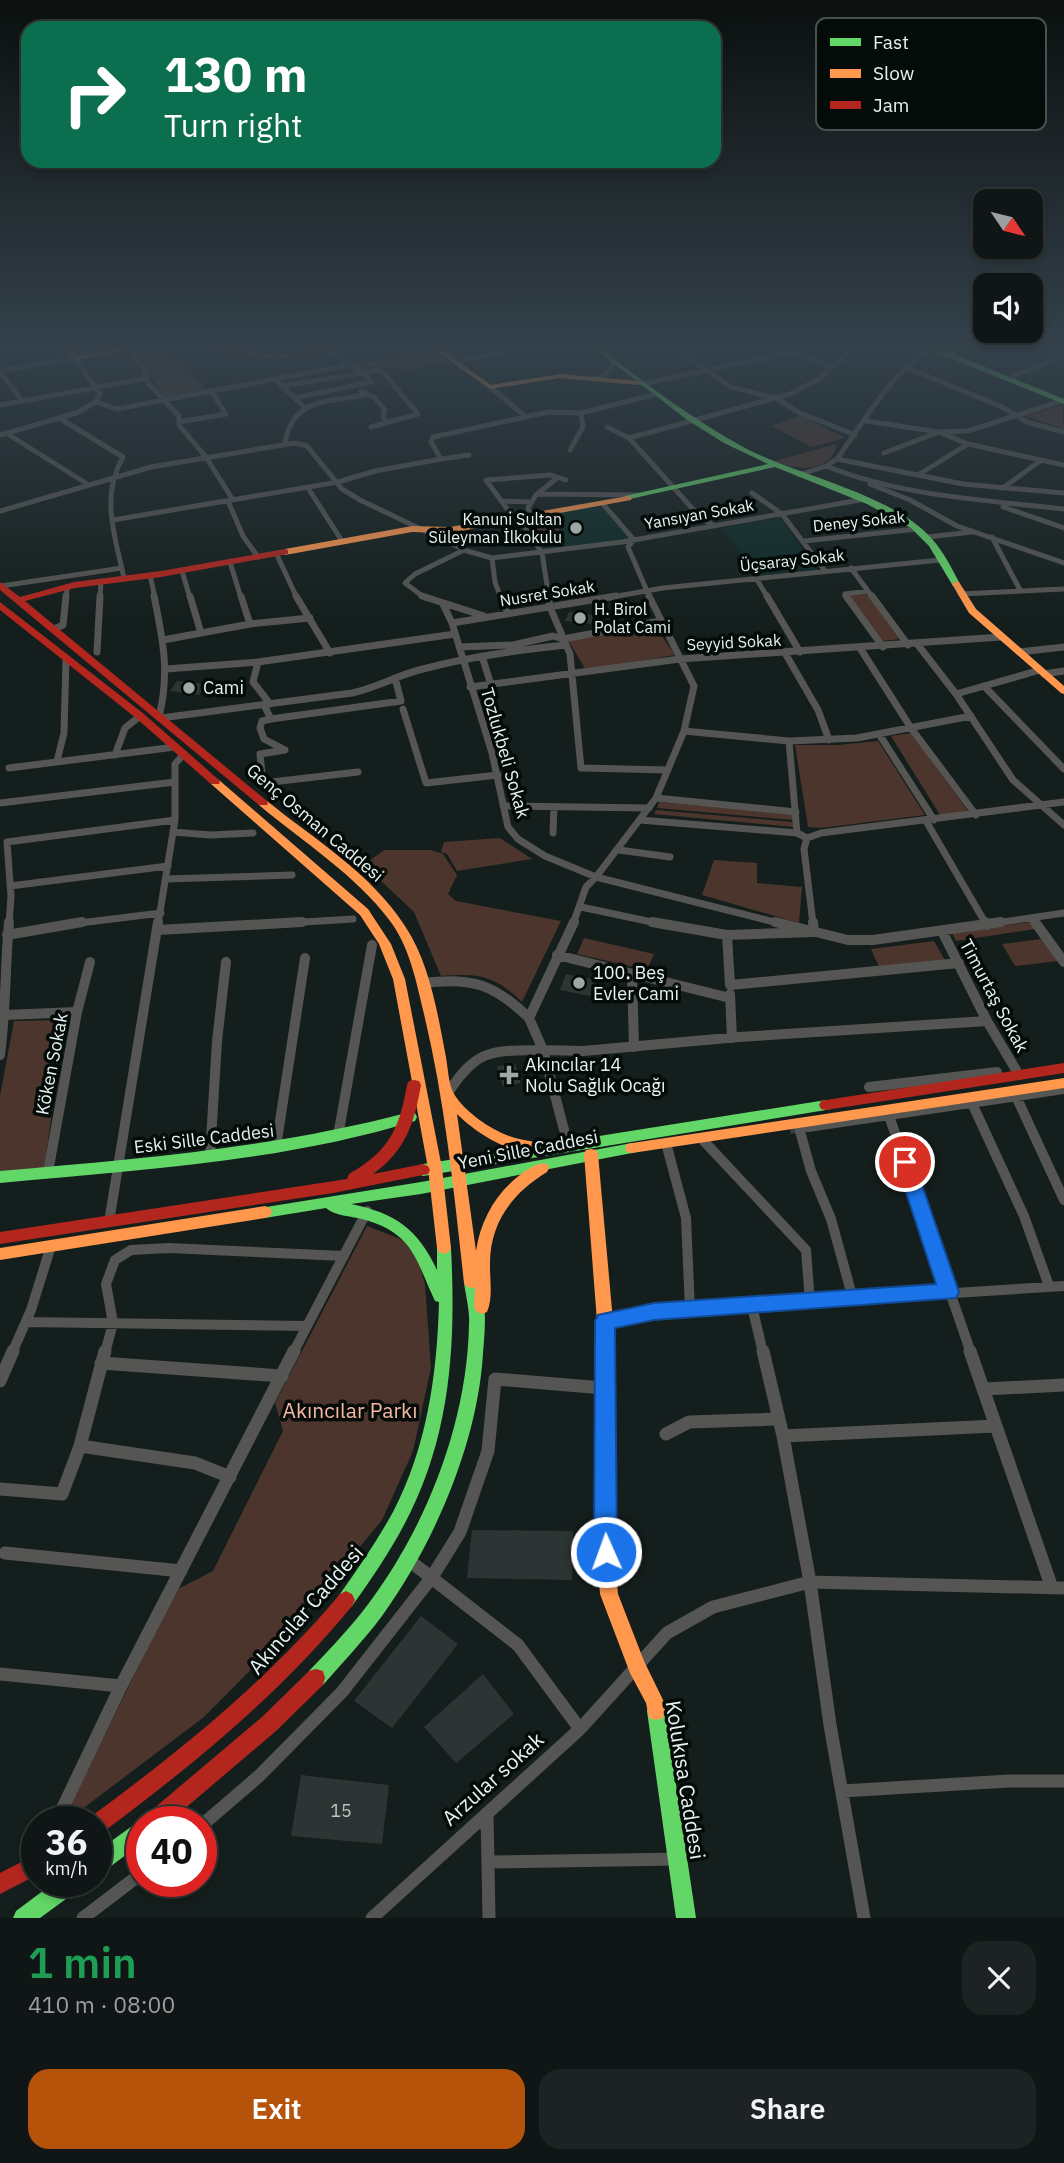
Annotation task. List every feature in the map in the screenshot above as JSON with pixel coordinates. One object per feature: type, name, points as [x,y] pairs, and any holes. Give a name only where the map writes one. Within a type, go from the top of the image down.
[{"type":"main road","points":[[725,439],[774,465],[888,512],[922,533],[972,611],[1064,691]]},
{"type":"main road","points":[[19,600],[101,581],[123,573],[150,575],[412,529],[450,530],[527,511],[603,504],[774,465]]},
{"type":"main road","name":"Genç Osman Caddesi","points":[[0,585],[372,894],[395,919],[408,940],[423,983],[447,1094],[460,1181]]},
{"type":"main road","name":"Genç Osman Caddesi","points":[[0,604],[140,716],[364,912],[380,932],[391,954],[398,979],[438,1185]]},
{"type":"main road","name":"Yeni Sille Caddesi","points":[[0,1238],[333,1187],[548,1148],[1064,1068]]},
{"type":"main road","points":[[333,1187],[359,1176],[393,1150],[410,1117],[415,1074]]},
{"type":"main road","name":"Yeni Sille Caddesi","points":[[0,1254],[438,1185],[591,1154],[799,1127],[887,1110],[1064,1083]]},
{"type":"main road","points":[[447,1094],[465,1116],[487,1135],[512,1144],[548,1148]]},
{"type":"main road","name":"Eski Sille Caddesi","points":[[0,1177],[119,1167],[319,1142],[410,1117]]},
{"type":"main road","name":"Kolukısa Caddesi","points":[[591,1154],[605,1321],[604,1531],[608,1594],[637,1666],[655,1702],[686,1918]]},
{"type":"main road","points":[[174,1806],[301,1695],[378,1606],[439,1497],[460,1435],[472,1378],[477,1324],[482,1303],[484,1238],[493,1210],[517,1184],[559,1160]]},
{"type":"main road","points":[[460,1181],[477,1324]]},
{"type":"main road","name":"Akıncılar Caddesi","points":[[112,1812],[238,1714],[330,1618],[386,1548],[425,1461],[444,1368],[445,1311],[438,1185]]},
{"type":"main road","points":[[315,1205],[367,1211],[400,1226],[418,1242],[430,1262],[445,1311]]},
{"type":"main road","points":[[112,1853],[126,1842]]},
{"type":"main road","points":[[0,1884],[21,1872]]},
{"type":"main road","points":[[23,1918],[52,1897]]},
{"type":"street","points":[[11,439],[89,485]]},
{"type":"street","points":[[0,585],[123,573],[113,520],[112,480],[123,457],[93,439]]},
{"type":"street","points":[[190,439],[207,458],[230,500],[243,536],[258,557]]},
{"type":"street","points":[[285,443],[286,439]]},
{"type":"street","points":[[432,439],[431,442],[441,458]]},
{"type":"street","points":[[570,450],[576,439]]},
{"type":"street","points":[[629,439],[701,519],[713,525]]},
{"type":"street","points":[[799,475],[826,466],[837,459],[852,439]]},
{"type":"street","points":[[884,453],[922,439]]},
{"type":"street","points":[[955,439],[968,444],[1064,465]]},
{"type":"street","points":[[0,511],[152,467],[285,443],[307,446],[342,489],[360,500],[464,550],[492,558],[495,582],[508,614]]},
{"type":"street","points":[[918,475],[968,444]]},
{"type":"street","points":[[113,520],[308,488],[375,471],[469,455]]},
{"type":"street","points":[[837,459],[918,475],[1064,494]]},
{"type":"street","points":[[1003,488],[1040,461]]},
{"type":"street","points":[[826,466],[910,500],[932,514],[974,532],[1064,563]]},
{"type":"street","points":[[527,511],[510,513],[486,480],[551,475],[566,480]]},
{"type":"street","points":[[527,511],[537,494],[557,478]]},
{"type":"street","points":[[856,478],[991,502],[1064,509]]},
{"type":"street","points":[[308,488],[342,541]]},
{"type":"street","points":[[537,494],[638,495]]},
{"type":"street","points":[[752,494],[782,514],[825,571]]},
{"type":"street","points":[[501,501],[519,499],[527,511],[542,554],[550,607],[573,674],[581,768],[668,769]]},
{"type":"street","name":"Yansıyan Sokak","points":[[492,558],[542,554],[634,540],[860,500]]},
{"type":"street","points":[[991,502],[1064,528]]},
{"type":"street","points":[[529,1018],[581,907],[586,887],[619,850],[656,798],[684,731],[694,686],[660,621],[628,547],[634,540],[603,504]]},
{"type":"street","name":"Deney Sokak","points":[[804,541],[974,532]]},
{"type":"street","points":[[992,537],[1020,590]]},
{"type":"street","points":[[464,550],[415,574],[405,583],[443,604],[490,617]]},
{"type":"street","points":[[276,553],[289,584],[331,653]]},
{"type":"street","name":"Üçsaray Sokak","points":[[647,592],[940,560]]},
{"type":"street","points":[[230,562],[250,624]]},
{"type":"street","points":[[851,568],[908,645]]},
{"type":"street","points":[[182,570],[201,633]]},
{"type":"street","points":[[150,575],[166,669],[166,690],[160,717],[352,693],[372,689],[417,670],[660,621]]},
{"type":"street","points":[[756,578],[800,652]]},
{"type":"street","points":[[97,652],[101,581]]},
{"type":"street","points":[[54,629],[63,625],[67,587]]},
{"type":"street","points":[[960,594],[1064,589]]},
{"type":"street","name":"Nusret Sokak","points":[[452,623],[647,592]]},
{"type":"street","points":[[869,592],[845,594],[883,647]]},
{"type":"street","name":"Tozlukbeli Sokak","points":[[443,604],[452,623],[498,775],[508,827],[518,839],[545,856],[596,877],[814,932]]},
{"type":"street","points":[[858,612],[881,609]]},
{"type":"street","points":[[163,640],[250,624],[310,618]]},
{"type":"street","points":[[166,669],[258,663],[455,634]]},
{"type":"street","points":[[459,647],[513,645],[553,636],[564,642]]},
{"type":"street","name":"Seyyid Sokak","points":[[470,687],[680,659],[918,645],[1001,637]]},
{"type":"street","points":[[918,645],[956,694],[1013,780],[1064,825]]},
{"type":"street","points":[[1019,652],[1064,647]]},
{"type":"street","points":[[860,648],[911,728],[976,815]]},
{"type":"street","points":[[785,653],[818,710],[829,740]]},
{"type":"street","points":[[482,656],[491,685]]},
{"type":"street","points":[[57,761],[64,733],[66,659]]},
{"type":"street","points":[[258,663],[253,682],[267,704],[271,719]]},
{"type":"street","points":[[956,694],[1042,672],[1064,671]]},
{"type":"street","points":[[358,772],[263,783],[260,754],[285,750],[264,739],[260,728],[262,721],[401,701],[395,678]]},
{"type":"street","points":[[984,687],[1064,769]]},
{"type":"street","points":[[403,709],[426,783],[498,775]]},
{"type":"street","points":[[115,755],[125,728],[140,716]]},
{"type":"street","points":[[684,731],[789,741],[829,740],[879,734],[971,716]]},
{"type":"street","points":[[879,734],[987,925]]},
{"type":"street","points":[[789,741],[797,833]]},
{"type":"street","points":[[9,768],[179,750],[175,764],[175,820],[109,1222]]},
{"type":"street","points":[[0,803],[175,782]]},
{"type":"street","points":[[656,798],[796,812]]},
{"type":"street","points":[[640,820],[797,833],[807,838],[1064,802]]},
{"type":"street","points":[[503,806],[649,808]]},
{"type":"street","points":[[553,833],[554,807]]},
{"type":"street","points":[[0,1055],[5,1015],[4,976],[10,886],[3,842],[175,820]]},
{"type":"street","points":[[173,832],[210,835],[253,833]]},
{"type":"street","points":[[807,838],[804,849],[814,932]]},
{"type":"street","points":[[619,850],[670,856]]},
{"type":"street","points":[[10,886],[168,866]]},
{"type":"street","points":[[166,879],[292,875]]},
{"type":"street","points":[[581,907],[701,932],[727,935],[814,932],[848,940],[987,925],[1064,913]]},
{"type":"street","points":[[7,935],[98,919],[161,913]]},
{"type":"street","points":[[1032,918],[1064,962]]},
{"type":"street","points":[[158,930],[353,919]]},
{"type":"street","name":"Timurtaş Sokak","points":[[942,930],[987,1021],[1019,1075]]},
{"type":"street","points":[[727,935],[732,1038]]},
{"type":"street","points":[[338,1136],[372,945]]},
{"type":"street","points":[[557,955],[730,998]]},
{"type":"street","points":[[276,1147],[306,958]]},
{"type":"street","name":"Köken Sokak","points":[[48,1172],[77,1012],[90,962]]},
{"type":"street","points":[[209,1156],[226,962]]},
{"type":"street","points":[[730,985],[959,963]]},
{"type":"street","points":[[632,974],[634,1047]]},
{"type":"street","points":[[423,983],[457,979],[480,982],[506,995],[529,1018],[543,1050],[568,1145]]},
{"type":"street","points":[[5,1015],[77,1012]]},
{"type":"street","points":[[447,1094],[475,1057],[491,1052],[583,1051],[987,1021]]},
{"type":"street","points":[[869,1087],[997,1072]]},
{"type":"street","points":[[853,1299],[831,1219],[811,1171],[799,1127],[1064,1089]]},
{"type":"street","points":[[1013,1091],[1064,1200]]},
{"type":"street","points":[[970,1097],[1024,1216],[1049,1286]]},
{"type":"street","points":[[887,1110],[996,1426],[1058,1588]]},
{"type":"street","points":[[707,1139],[806,1250],[810,1302]]},
{"type":"street","points":[[666,1143],[686,1218],[690,1310]]},
{"type":"street","points":[[64,1806],[121,1686],[367,1211]]},
{"type":"street","points":[[0,1381],[26,1322],[51,1246]]},
{"type":"street","points":[[0,1489],[62,1494],[80,1446],[113,1323],[106,1284],[115,1261],[131,1250],[169,1248],[344,1256]]},
{"type":"street","points":[[605,1321],[654,1312],[1064,1286]]},
{"type":"street","points":[[752,1306],[783,1436],[810,1582],[863,1918]]},
{"type":"street","points":[[26,1322],[307,1326]]},
{"type":"street","points":[[101,1363],[282,1376]]},
{"type":"street","points":[[217,1812],[259,1776],[342,1692],[432,1577],[460,1532],[488,1451],[494,1416],[495,1379],[603,1388]]},
{"type":"street","points":[[984,1389],[1064,1385]]},
{"type":"street","points":[[667,1434],[689,1422],[779,1419]]},
{"type":"street","points":[[783,1436],[996,1426]]},
{"type":"street","points":[[80,1446],[195,1463],[230,1477]]},
{"type":"street","points":[[5,1552],[181,1571]]},
{"type":"street","points":[[406,1559],[518,1644],[580,1729]]},
{"type":"street","name":"Arzular sokak","points":[[372,1918],[580,1729],[667,1633],[713,1607],[810,1582],[1058,1588]]},
{"type":"street","points":[[0,1674],[121,1686]]},
{"type":"street","points":[[842,1791],[1009,1781],[1064,1781]]},
{"type":"street","points":[[487,1813],[489,1918]]},
{"type":"street","points":[[488,1861],[679,1859]]},
{"type":"street","points":[[83,1918],[126,1886]]},
{"type":"shaded area","name":"Kanuni Sultan Süleyman İlkokulu","points":[[602,506],[629,539],[544,551],[526,517]]},
{"type":"shaded area","points":[[780,518],[817,570],[757,576],[722,528]]},
{"type":"green space","points":[[795,439],[843,439],[811,447]]},
{"type":"green space","points":[[836,444],[829,460],[813,467],[793,467],[775,461]]},
{"type":"green space","points":[[551,516],[563,536],[540,539],[529,519]]},
{"type":"green space","points":[[867,594],[899,639],[882,641],[849,595]]},
{"type":"green space","points":[[655,626],[675,655],[586,670],[568,640]]},
{"type":"green space","points":[[911,733],[968,811],[940,815],[891,736]]},
{"type":"green space","points":[[878,741],[925,815],[821,828],[808,827],[795,745]]},
{"type":"green space","points":[[659,802],[793,814],[793,820],[657,808]]},
{"type":"green space","points":[[656,810],[793,822],[793,827],[654,814]]},
{"type":"green space","points":[[500,838],[532,859],[457,871],[447,854],[441,852],[444,842]]},
{"type":"green space","points":[[384,850],[431,850],[443,854],[457,875],[448,894],[456,901],[561,921],[522,1002],[503,986],[485,978],[466,975],[441,976],[414,912],[364,865]]},
{"type":"green space","points":[[714,860],[757,863],[757,883],[802,887],[799,923],[702,895]]},
{"type":"green space","points":[[1030,922],[1035,929],[956,941],[952,933]]},
{"type":"green space","points":[[584,938],[654,954],[647,970],[577,954]]},
{"type":"green space","points":[[1042,939],[1058,961],[1015,966],[1002,944]]},
{"type":"green space","points":[[934,941],[945,960],[879,967],[871,949]]},
{"type":"green space","points":[[65,1020],[44,1169],[0,1173],[0,1096],[14,1021]]},
{"type":"green space","name":"Akıncılar Parkı","points":[[367,1226],[403,1240],[418,1259],[425,1284],[431,1368],[413,1451],[382,1520],[300,1620],[204,1717],[86,1806],[70,1806],[176,1590],[213,1571],[283,1431],[275,1403]]},
{"type":"building","name":"H. Birol Polat Cami","points":[[569,612],[594,615],[591,624],[565,621]]},
{"type":"building","name":"Cami","points":[[177,681],[207,684],[199,695],[170,691]]},
{"type":"building","name":"100. Beş Evler Cami","points":[[566,974],[596,980],[590,996],[560,990]]},
{"type":"building","name":"Akıncılar 14 Nolu Sağlık Ocağı","points":[[515,1064],[521,1083],[503,1087],[497,1066]]},
{"type":"building","points":[[472,1530],[573,1531],[572,1580],[467,1578]]},
{"type":"building","points":[[421,1616],[458,1644],[392,1728],[354,1701]]},
{"type":"building","points":[[483,1674],[514,1714],[456,1763],[424,1727]]},
{"type":"building","points":[[301,1775],[389,1785],[382,1844],[291,1836]]},
{"type":"tunnel","points":[[790,1129],[806,1127]]},
{"type":"traffic: fast","points":[[723,439],[766,461],[870,502],[914,526],[932,544],[956,584]]},
{"type":"traffic: fast","points":[[628,498],[774,465]]},
{"type":"traffic: fast","points":[[423,1170],[826,1105]]},
{"type":"traffic: fast","points":[[0,1177],[155,1163],[258,1150],[360,1131],[410,1117]]},
{"type":"traffic: fast","points":[[265,1212],[421,1188],[632,1148]]},
{"type":"traffic: fast","points":[[333,1207],[374,1216],[403,1232],[424,1257],[440,1296]]},
{"type":"traffic: fast","points":[[346,1600],[376,1558],[399,1517],[418,1476],[431,1434],[440,1391],[445,1346],[444,1248]]},
{"type":"traffic: fast","points":[[316,1678],[378,1607],[421,1534],[450,1467],[461,1433],[475,1362],[477,1326],[472,1283]]},
{"type":"traffic: fast","points":[[656,1711],[686,1918]]},
{"type":"traffic: fast","points":[[112,1853],[126,1843]]},
{"type":"traffic: fast","points":[[23,1918],[52,1897]]},
{"type":"traffic: slow","points":[[285,552],[412,529],[450,530],[628,498]]},
{"type":"traffic: slow","points":[[956,584],[972,611],[1064,691]]},
{"type":"traffic: slow","points":[[215,782],[364,912],[385,944],[399,979],[435,1168],[444,1248]]},
{"type":"traffic: slow","points":[[263,803],[367,889],[395,919],[409,943],[423,983],[440,1056],[456,1153],[472,1283]]},
{"type":"traffic: slow","points":[[632,1148],[1064,1083]]},
{"type":"traffic: slow","points":[[448,1096],[484,1130],[505,1140],[530,1146]]},
{"type":"traffic: slow","points":[[591,1154],[605,1321],[604,1531],[609,1594],[637,1666],[655,1702],[656,1711]]},
{"type":"traffic: slow","points":[[482,1307],[483,1248],[491,1220],[507,1196],[542,1168]]},
{"type":"traffic: slow","points":[[0,1254],[265,1212]]},
{"type":"traffic: jam","points":[[19,600],[74,585],[161,574],[285,552]]},
{"type":"traffic: jam","points":[[0,585],[263,803]]},
{"type":"traffic: jam","points":[[0,605],[140,716],[215,782]]},
{"type":"traffic: jam","points":[[826,1105],[1064,1068]]},
{"type":"traffic: jam","points":[[354,1178],[381,1161],[398,1140],[408,1116],[414,1085]]},
{"type":"traffic: jam","points":[[0,1238],[333,1187],[423,1170]]},
{"type":"traffic: jam","points":[[112,1813],[163,1775],[260,1693],[319,1633],[346,1600]]},
{"type":"traffic: jam","points":[[172,1806],[269,1724],[316,1678]]},
{"type":"traffic: jam","points":[[0,1884],[21,1873]]},
{"type":"place","name":"Kanuni Sultan Süleyman İlkokulu","points":[[576,528]]},
{"type":"place","name":"H. Birol Polat Cami","points":[[580,618]]},
{"type":"place","name":"Cami","points":[[189,688]]},
{"type":"place","name":"100. Beş Evler Cami","points":[[579,983]]},
{"type":"place","name":"Akıncılar 14 Nolu Sağlık Ocağı","points":[[509,1075]]},
{"type":"route","points":[[606,1552],[603,1388],[605,1321],[654,1312],[949,1292],[905,1162]]}]
